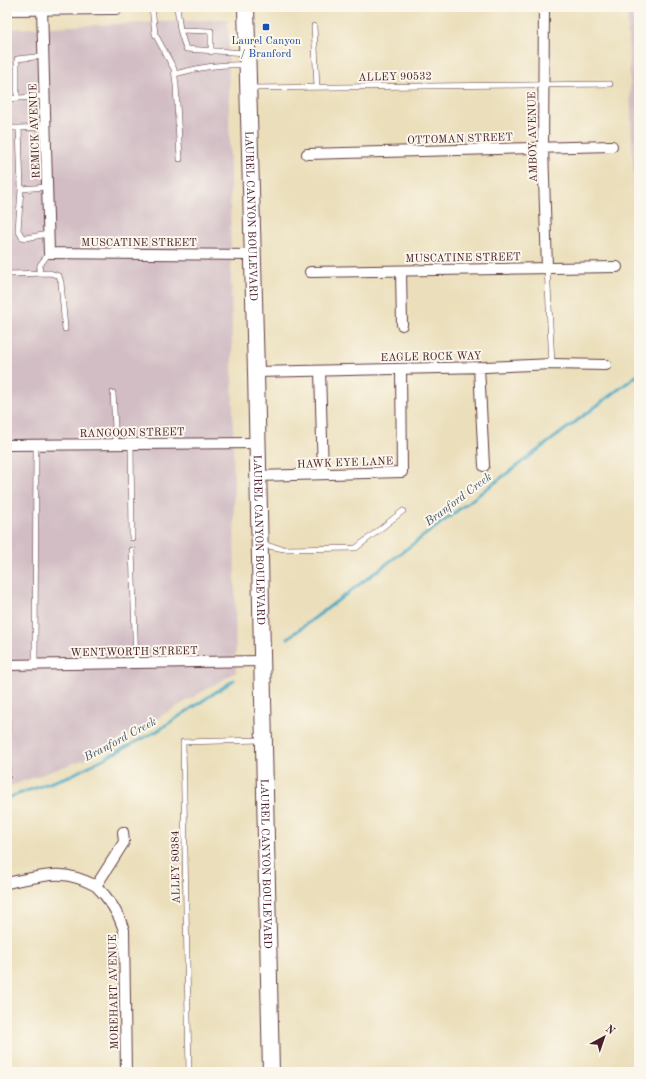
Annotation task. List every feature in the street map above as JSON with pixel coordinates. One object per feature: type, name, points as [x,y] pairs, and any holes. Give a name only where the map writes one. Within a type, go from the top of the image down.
[{"type":"main road","points":[[7,8],[116,7]]},
{"type":"main road","name":"LAUREL CANYON BOULEVARD","points":[[246,7],[256,372],[257,476],[271,1072]]},
{"type":"street","name":"AMBOY AVENUE","points":[[544,7],[543,148],[547,268]]},
{"type":"street","name":"REMICK AVENUE","points":[[42,8],[49,253]]},
{"type":"street","name":"OTTOMAN STREET","points":[[307,154],[612,146]]},
{"type":"street","name":"MUSCATINE STREET","points":[[49,253],[252,255]]},
{"type":"street","name":"MUSCATINE STREET","points":[[310,272],[617,268]]},
{"type":"street","points":[[401,271],[402,325]]},
{"type":"street","name":"EAGLE ROCK WAY","points":[[256,372],[552,364],[606,365]]},
{"type":"street","points":[[479,367],[484,466]]},
{"type":"street","name":"HAWK EYE LANE","points":[[257,476],[402,472],[401,369]]},
{"type":"street","points":[[320,371],[323,474]]},
{"type":"street","name":"RANGOON STREET","points":[[7,445],[257,443]]},
{"type":"street","name":"WENTWORTH STREET","points":[[7,665],[262,661]]},
{"type":"street","points":[[7,883],[57,874],[71,876],[96,886],[124,842],[123,832]]},
{"type":"street","name":"MOREHART AVENUE","points":[[96,886],[109,898],[118,914],[124,930],[126,1072]]},
{"type":"lane","points":[[152,7],[155,34],[174,69],[175,74],[180,159]]},
{"type":"lane","points":[[177,7],[180,30],[186,49],[247,59]]},
{"type":"lane","points":[[314,26],[317,87]]},
{"type":"lane","points":[[180,30],[211,31],[211,52]]},
{"type":"lane","points":[[17,98],[17,59],[44,56]]},
{"type":"lane","points":[[175,74],[205,66],[225,64],[247,59]]},
{"type":"lane","name":"ALLEY 90532","points":[[248,88],[610,84]]},
{"type":"lane","points":[[7,99],[45,96]]},
{"type":"lane","points":[[7,128],[46,127]]},
{"type":"lane","points":[[19,128],[21,189],[19,234],[26,238],[48,234]]},
{"type":"lane","points":[[21,189],[47,187]]},
{"type":"lane","points":[[39,273],[40,265],[49,253]]},
{"type":"lane","points":[[547,268],[552,364]]},
{"type":"lane","points":[[7,274],[50,273],[59,276],[61,282],[65,329]]},
{"type":"lane","points":[[113,393],[116,444]]},
{"type":"lane","points":[[131,444],[132,538]]},
{"type":"lane","points":[[35,664],[36,445]]},
{"type":"lane","points":[[259,545],[284,549],[356,548],[403,511]]},
{"type":"lane","points":[[132,550],[136,663]]},
{"type":"lane","points":[[7,699],[8,776]]},
{"type":"lane","name":"ALLEY 80384","points":[[189,1072],[183,742],[264,740]]},
{"type":"shaded area","points":[[627,7],[639,7],[639,327]]},
{"type":"shaded area","points":[[228,19],[236,672],[91,757],[7,787],[7,29]]},
{"type":"waterway","name":"Branford Creek","points":[[288,638],[639,374]]},
{"type":"waterway","name":"Branford Creek","points":[[7,798],[72,775],[157,731],[234,680]]},
{"type":"place","name":"Laurel Canyon / Branford","points":[[266,27]]}]
